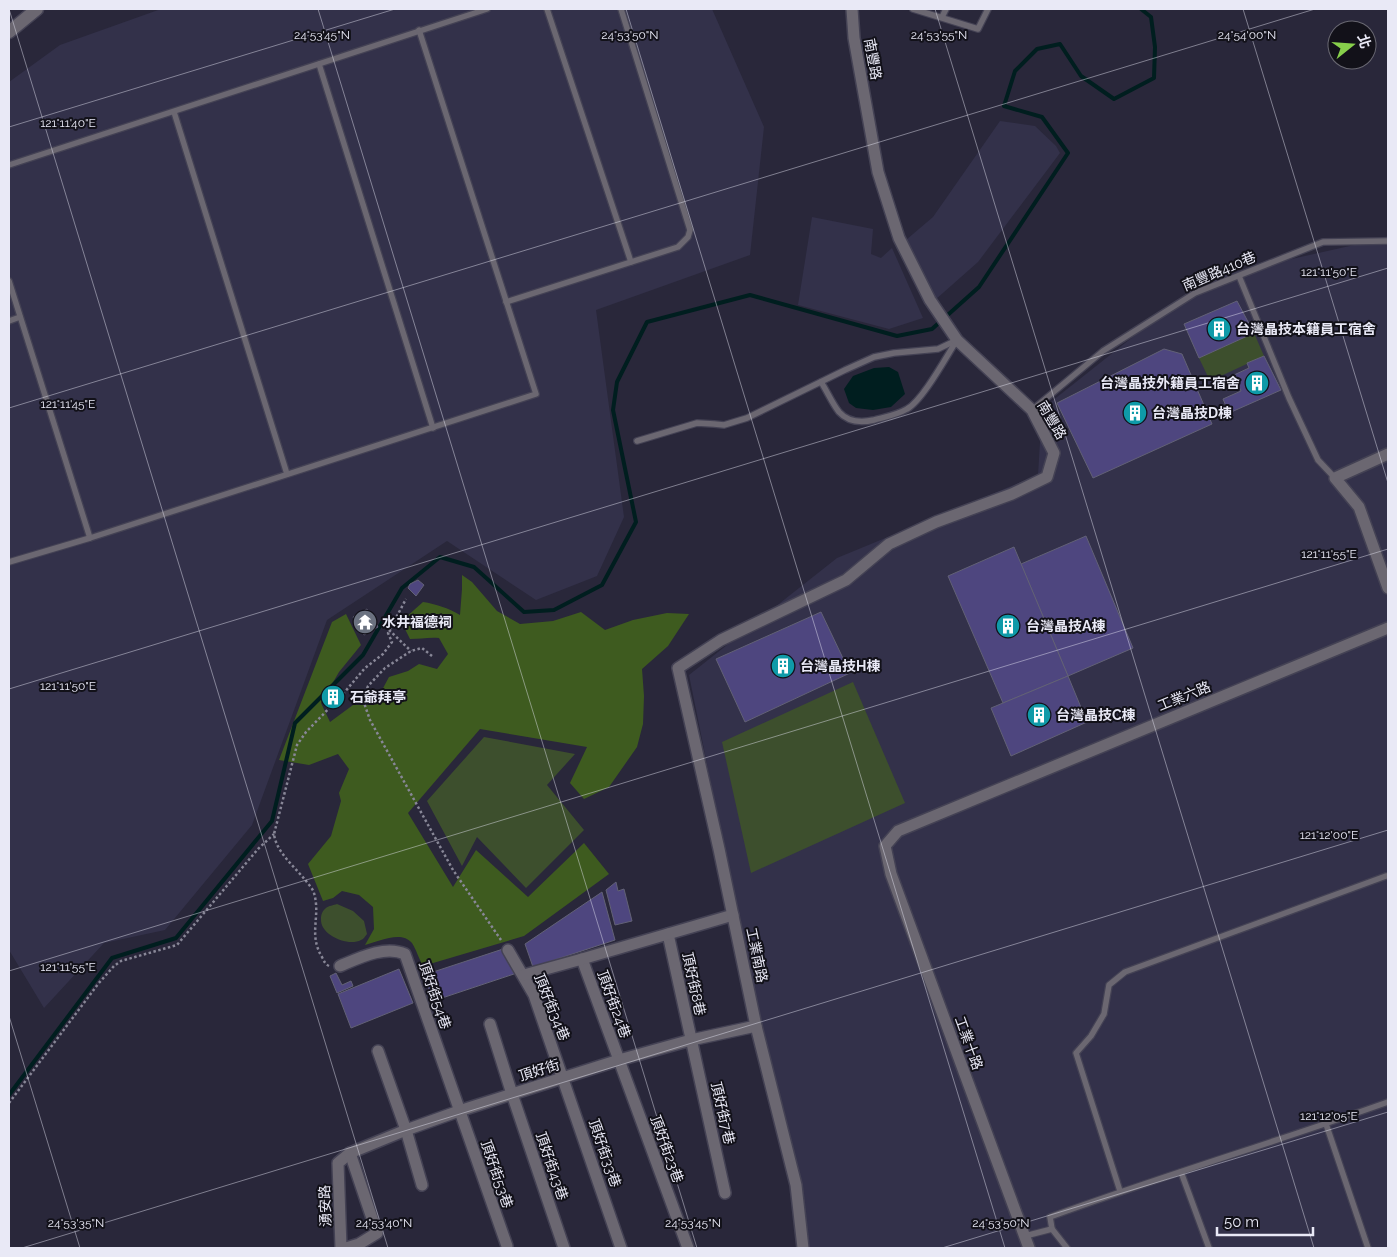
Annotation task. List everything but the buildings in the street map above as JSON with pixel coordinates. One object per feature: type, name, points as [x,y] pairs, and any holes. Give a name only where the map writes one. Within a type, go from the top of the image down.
[{"type":"street","points":[[9,32],[37,9]]},
{"type":"street","name":"南豐路","points":[[678,668],[720,640],[846,580],[889,544],[936,522],[1012,494],[1047,477],[1054,454],[1032,410],[957,340],[930,300],[899,238],[878,172],[854,38],[852,9]]},
{"type":"street","points":[[1388,454],[1335,478],[1359,507],[1388,588]]},
{"type":"street","name":"工業六路","points":[[885,846],[898,831],[1388,628]]},
{"type":"street","name":"工業南路","points":[[678,668],[756,1026],[796,1185],[803,1248]]},
{"type":"street","name":"工業十路","points":[[885,846],[891,874],[1029,1248]]},
{"type":"street","points":[[524,975],[582,960],[733,915]]},
{"type":"street","name":"頂好街8巷","points":[[668,934],[691,1040]]},
{"type":"street","name":"頂好街34巷","points":[[508,950],[534,995],[563,1078]]},
{"type":"street","name":"頂好街54巷","points":[[340,966],[389,951],[399,951],[405,954],[459,1111]]},
{"type":"street","name":"頂好街24巷","points":[[582,960],[619,1060]]},
{"type":"street","name":"頂好街43巷","points":[[490,1024],[564,1248]]},
{"type":"street","name":"頂好街","points":[[338,1163],[350,1153],[459,1111],[619,1060],[691,1040],[756,1026]]},
{"type":"street","name":"頂好街7巷","points":[[691,1040],[725,1193]]},
{"type":"street","points":[[378,1051],[406,1130],[422,1185]]},
{"type":"street","name":"頂好街23巷","points":[[619,1060],[688,1248]]},
{"type":"street","name":"頂好街33巷","points":[[563,1078],[620,1243]]},
{"type":"street","name":"頂好街53巷","points":[[459,1111],[507,1246]]},
{"type":"street","points":[[346,1248],[360,1246],[377,1233],[350,1153]]},
{"type":"street","name":"湧安路","points":[[338,1163],[341,1248]]},
{"type":"lane","points":[[9,165],[487,9]]},
{"type":"lane","points":[[547,9],[631,262]]},
{"type":"lane","points":[[506,302],[678,247],[688,237],[690,230],[621,9]]},
{"type":"lane","points":[[913,9],[978,29],[988,9]]},
{"type":"lane","points":[[942,17],[946,9]]},
{"type":"lane","points":[[9,562],[90,538],[536,394],[419,30]]},
{"type":"lane","points":[[319,64],[433,428]]},
{"type":"lane","points":[[174,112],[287,474]]},
{"type":"lane","name":"南豐路410巷","points":[[1032,410],[1104,351],[1195,293],[1323,242],[1388,241]]},
{"type":"lane","points":[[1238,276],[1289,398],[1318,460],[1335,478]]},
{"type":"lane","points":[[9,281],[90,538]]},
{"type":"lane","points":[[9,320],[20,317]]},
{"type":"lane","points":[[637,441],[697,423],[724,425],[747,418],[874,357],[938,349],[957,340]]},
{"type":"lane","points":[[821,382],[839,412],[853,422],[867,422],[887,417],[907,409],[913,404],[926,389],[957,340]]},
{"type":"lane","points":[[1120,1191],[1076,1053],[1104,1014],[1109,985],[1125,972],[1388,876]]},
{"type":"lane","points":[[1067,1248],[1052,1229],[1050,1217],[1120,1191],[1388,1102]]},
{"type":"lane","points":[[1326,1124],[1368,1248]]},
{"type":"lane","points":[[1181,1172],[1209,1248]]},
{"type":"lane","points":[[1025,1236],[1052,1229]]},
{"type":"path","points":[[340,966],[331,968],[326,964],[318,951],[315,940],[316,904],[314,891],[283,853],[275,840],[274,834],[298,745],[306,732],[364,668],[388,648],[392,642],[388,633],[389,630],[406,599]]},
{"type":"path","points":[[389,630],[411,651]]},
{"type":"path","points":[[432,656],[422,648],[411,651],[385,668],[368,686],[363,700],[370,720],[453,870],[508,950]]},
{"type":"path","points":[[9,1102],[98,984],[114,966],[120,961],[176,945],[274,834]]},
{"type":"shaded area","points":[[161,9],[712,9],[764,127],[750,255],[596,310],[624,517],[597,576],[536,600],[447,541],[327,620],[252,825],[165,930],[104,943],[44,1008],[9,950],[9,82],[60,45]]},
{"type":"shaded area","points":[[1000,121],[1035,126],[1056,146],[1060,153],[978,262],[935,300],[906,240],[933,217]]},
{"type":"shaded area","points":[[812,217],[873,229],[871,254],[881,258],[892,248],[923,318],[889,329],[798,305]]},
{"type":"shaded area","points":[[1388,236],[1388,1248],[806,1248],[689,675],[837,558],[1038,475],[1042,409],[1207,278]]},
{"type":"shaded area","points":[[889,367],[898,372],[905,394],[891,407],[873,410],[856,408],[849,403],[844,389],[853,376],[874,368]]},
{"type":"green space","points":[[1254,333],[1264,356],[1210,381],[1199,358]]},
{"type":"green space","points":[[462,575],[472,582],[497,611],[520,624],[553,621],[581,612],[605,630],[633,620],[667,613],[689,614],[668,646],[642,669],[644,696],[643,724],[637,747],[609,787],[584,799],[570,783],[587,747],[480,729],[408,813],[453,887],[476,850],[528,897],[584,843],[609,874],[524,936],[423,966],[412,943],[402,937],[389,938],[365,945],[374,929],[373,907],[359,895],[342,891],[333,898],[323,901],[308,864],[331,836],[341,801],[339,793],[349,769],[338,754],[309,765],[279,760],[332,622],[346,614],[361,645],[339,672],[321,703],[330,722],[353,705],[374,705],[389,677],[408,671],[419,664],[437,669],[448,654],[439,638],[410,639],[405,629],[405,618],[423,602],[451,610],[460,615]]},
{"type":"green space","points":[[853,682],[905,803],[751,873],[722,742]]},
{"type":"green space","points":[[484,737],[575,754],[547,785],[584,830],[526,888],[477,837],[462,866],[427,801]]},
{"type":"green space","points":[[337,904],[353,911],[364,921],[367,934],[363,939],[356,942],[342,941],[325,930],[322,925],[322,913],[327,907]]},
{"type":"waterway","points":[[9,1095],[112,958],[176,938],[272,821],[295,723],[363,655],[402,588],[440,557],[474,567],[524,612],[554,610],[602,585],[636,522],[613,410],[617,382],[647,322],[750,295],[897,336],[932,329],[979,287],[1068,153],[1042,117],[1004,106],[1015,71],[1037,49],[1060,44],[1081,76],[1114,99],[1154,78],[1155,47],[1151,17],[1141,9]]},
{"type":"place","name":"台灣晶技本籍員工宿舍","points":[[1219,329]]},
{"type":"place","name":"台灣晶技外籍員工宿舍","points":[[1257,383]]},
{"type":"place","name":"台灣晶技D棟","points":[[1135,413]]},
{"type":"place","name":"水井福德祠","points":[[365,622]]},
{"type":"place","name":"台灣晶技A棟","points":[[1008,626]]},
{"type":"place","name":"台灣晶技H棟","points":[[783,666]]},
{"type":"place","name":"石爺拜亭","points":[[333,697]]},
{"type":"place","name":"台灣晶技C棟","points":[[1039,715]]}]
